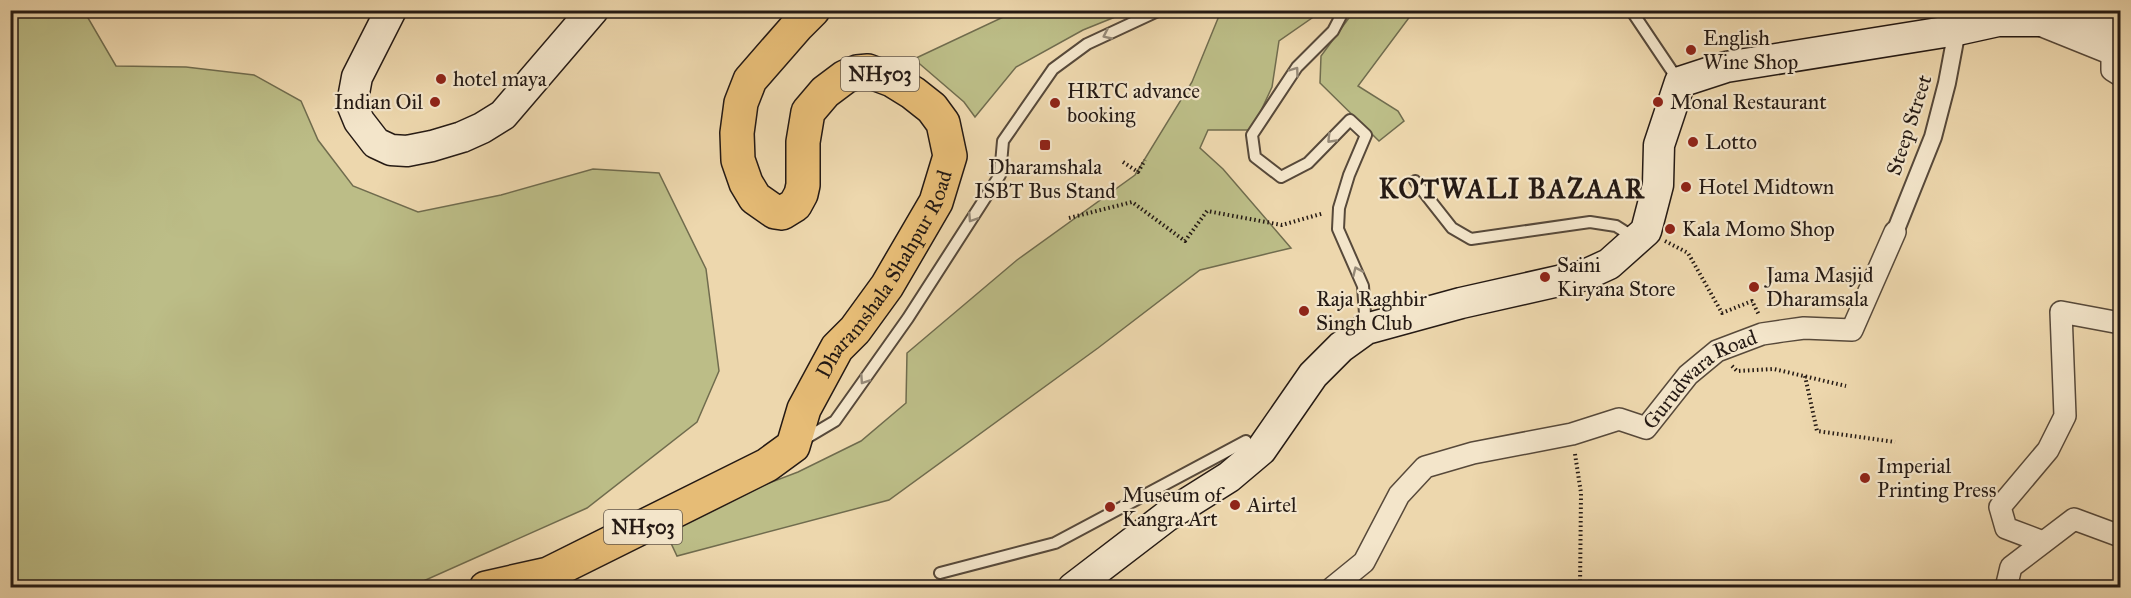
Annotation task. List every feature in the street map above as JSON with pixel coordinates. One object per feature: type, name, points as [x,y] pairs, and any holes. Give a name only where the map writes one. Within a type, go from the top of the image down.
[{"type":"main road","points":[[389,13],[357,77],[352,104],[359,121],[376,143],[391,150],[407,151],[462,137],[503,115],[593,10]]},
{"type":"main road","name":"Dharamshala Shahpur Road","points":[[793,446],[804,409],[837,348],[855,330],[887,286],[936,202],[951,156],[943,123],[932,108],[892,80],[867,71],[857,72],[845,77],[825,92],[808,112],[803,142],[803,185],[795,205],[782,213],[761,205],[746,183],[738,160],[737,133],[741,103],[750,80],[813,10]]},
{"type":"main road","points":[[1073,588],[1096,577],[1167,516],[1229,477],[1261,450],[1313,375],[1341,347],[1366,328],[1461,303],[1585,275],[1609,264],[1642,235],[1658,185],[1659,145],[1680,82],[1726,67],[1957,30],[2005,16],[2045,16]]},
{"type":"main road","name":"NH503","points":[[486,588],[548,574],[767,465],[793,446]]},
{"type":"street","points":[[2045,16],[2084,23],[2116,45],[2112,52],[2112,70],[2121,75]]},
{"type":"street","name":"Steep Street","points":[[1895,232],[1933,138],[1957,30]]},
{"type":"street","name":"Gurudwara Road","points":[[1332,588],[1364,562],[1399,495],[1425,467],[1473,453],[1572,434],[1619,419],[1646,428],[1688,375],[1717,351],[1768,333],[1804,328],[1852,330],[1895,232]]},
{"type":"street","points":[[2043,542],[2006,528],[2000,507],[2048,450],[2065,416],[2061,312],[2121,323]]},
{"type":"street","points":[[2006,588],[2011,567],[2074,519],[2121,536]]},
{"type":"lane","points":[[793,446],[835,421],[908,318],[1000,175],[1003,141],[1053,69],[1087,44],[1160,10]]},
{"type":"lane","points":[[1344,10],[1333,31],[1298,67],[1252,135],[1255,158],[1281,177],[1308,163],[1350,120],[1366,135],[1349,175],[1339,208],[1338,229],[1363,286],[1366,328]]},
{"type":"lane","points":[[1630,10],[1680,82]]},
{"type":"lane","points":[[1415,181],[1452,228],[1471,239],[1590,222],[1616,226],[1642,235]]},
{"type":"lane","points":[[940,573],[1055,543],[1246,441]]},
{"type":"path","points":[[1123,162],[1138,172],[1145,160]]},
{"type":"path","points":[[1069,218],[1132,202],[1185,241],[1207,211],[1282,225],[1339,208]]},
{"type":"path","points":[[1642,235],[1688,253],[1722,313],[1752,301],[1768,333]]},
{"type":"path","points":[[1717,351],[1737,371],[1774,369],[1845,386]]},
{"type":"path","points":[[1806,376],[1817,431],[1895,442]]},
{"type":"path","points":[[1572,434],[1581,493],[1580,588]]},
{"type":"green space","points":[[10,11],[84,11],[116,66],[186,67],[254,75],[301,101],[318,140],[353,186],[418,212],[501,195],[593,169],[659,173],[706,269],[719,371],[697,422],[587,508],[410,587],[11,587]]},
{"type":"green space","points":[[1016,11],[1130,11],[1083,30],[1016,67],[975,117],[964,102],[914,59]]},
{"type":"green space","points":[[1221,11],[1322,11],[1279,41],[1272,87],[1252,130],[1208,130],[1200,148],[1223,169],[1291,248],[1200,270],[1098,348],[889,500],[677,556],[662,524],[798,472],[861,441],[906,403],[907,353],[1017,260],[1135,175],[1192,82]]},
{"type":"green space","points":[[1354,11],[1414,11],[1358,86],[1398,111],[1404,121],[1379,141],[1320,83],[1321,56]]},
{"type":"place","name":"English Wine Shop","points":[[1691,50]]},
{"type":"place","name":"hotel maya","points":[[441,79]]},
{"type":"place","name":"Indian Oil","points":[[435,102]]},
{"type":"place","name":"Monal Restaurant","points":[[1658,102]]},
{"type":"place","name":"HRTC advance booking","points":[[1055,103]]},
{"type":"place","name":"Lotto","points":[[1693,142]]},
{"type":"place","name":"Dharamshala ISBT Bus Stand","points":[[1045,145]]},
{"type":"place","name":"Hotel Midtown","points":[[1686,187]]},
{"type":"place","name":"Kala Momo Shop","points":[[1670,229]]},
{"type":"place","name":"Saini Kiryana Store","points":[[1545,277]]},
{"type":"place","name":"Jama Masjid Dharamsala","points":[[1754,287]]},
{"type":"place","name":"Raja Raghbir Singh Club","points":[[1304,311]]},
{"type":"place","name":"Imperial Printing Press","points":[[1865,478]]},
{"type":"place","name":"Airtel","points":[[1235,505]]},
{"type":"place","name":"Museum of Kangra Art","points":[[1110,507]]},
{"type":"district","name":"KOTWALI BAZAAR","points":[[1512,189]]}]
